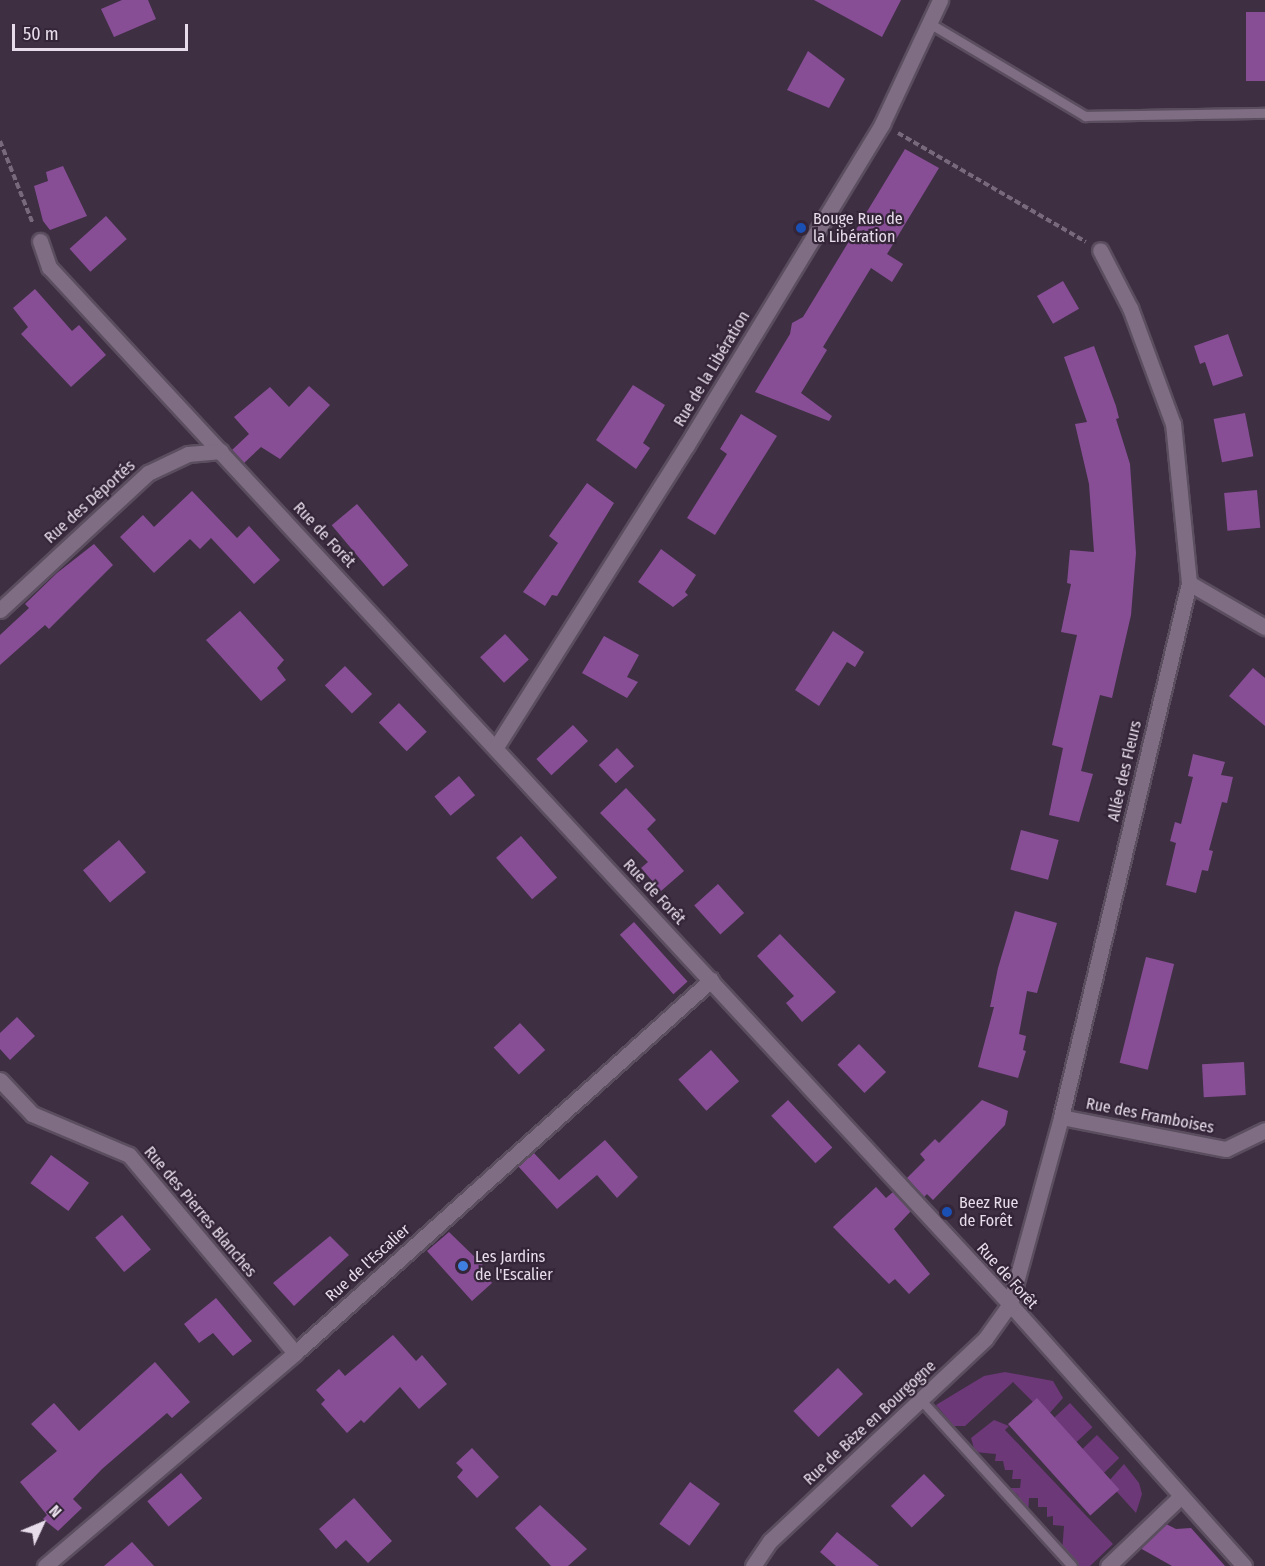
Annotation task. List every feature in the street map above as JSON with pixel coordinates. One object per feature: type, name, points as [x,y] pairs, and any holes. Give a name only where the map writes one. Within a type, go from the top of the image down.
[{"type":"street","name":"Rue de la Libération","points":[[496,747],[687,445],[882,124],[940,0]]},
{"type":"street","name":"Rue de Forêt","points":[[40,241],[49,267],[1010,1304],[1245,1566]]},
{"type":"street","name":"Allée des Fleurs","points":[[1010,1304],[1060,1117],[1189,583],[1173,424],[1130,308],[1100,250]]},
{"type":"street","name":"Rue des Déportés","points":[[0,610],[148,473],[188,454],[221,451]]},
{"type":"street","points":[[1189,583],[1265,627]]},
{"type":"street","name":"Rue de l'Escalier","points":[[45,1566],[295,1353],[711,980]]},
{"type":"street","name":"Rue des Pierres Blanches","points":[[0,1080],[32,1114],[129,1155],[295,1353]]},
{"type":"street","name":"Rue des Framboises","points":[[1060,1117],[1226,1149],[1265,1130]]},
{"type":"street","name":"Rue de Bèze en Bourgogne","points":[[753,1566],[770,1541],[986,1339],[1010,1304]]},
{"type":"street","points":[[1108,1566],[1181,1496]]},
{"type":"lane","points":[[929,23],[1085,116],[1265,113]]},
{"type":"lane","points":[[921,1400],[1072,1566]]},
{"type":"path","points":[[882,124],[1100,250]]},
{"type":"path","points":[[0,141],[40,241]]},
{"type":"shaded area","points":[[1005,1372],[1053,1381],[1063,1398],[1047,1416],[1013,1382],[965,1426],[954,1426],[936,1405],[984,1376]]},
{"type":"shaded area","points":[[1070,1403],[1093,1427],[1073,1445],[1051,1421]]},
{"type":"shaded area","points":[[994,1420],[1009,1426],[1005,1430],[1113,1544],[1090,1566],[1075,1566],[1062,1552],[1064,1526],[1053,1525],[1053,1516],[1047,1517],[1047,1507],[1038,1507],[1038,1498],[1029,1498],[1028,1515],[1017,1494],[1004,1491],[1002,1488],[1020,1488],[1021,1479],[1012,1479],[1013,1470],[1005,1470],[1003,1461],[995,1461],[996,1454],[975,1452],[971,1438]]},
{"type":"shaded area","points":[[1097,1435],[1119,1458],[1101,1475],[1079,1452]]},
{"type":"shaded area","points":[[1124,1464],[1139,1483],[1142,1494],[1136,1513],[1108,1482]]},
{"type":"building","points":[[122,0],[148,0],[156,19],[114,37],[101,9]]},
{"type":"building","points":[[814,0],[901,0],[882,37]]},
{"type":"building","points":[[1246,12],[1265,12],[1265,81],[1246,81]]},
{"type":"building","points":[[808,51],[845,79],[829,108],[787,90]]},
{"type":"building","points":[[905,149],[939,168],[887,254],[903,264],[892,282],[871,268],[823,347],[827,350],[801,393],[832,416],[829,421],[755,392],[790,334],[792,323],[803,317]]},
{"type":"building","points":[[63,166],[87,216],[50,230],[43,221],[34,186],[48,181],[46,172]]},
{"type":"building","points":[[106,216],[127,239],[90,272],[70,249]]},
{"type":"building","points":[[1063,281],[1079,309],[1053,324],[1037,296]]},
{"type":"building","points":[[35,289],[72,331],[79,325],[106,355],[71,387],[21,334],[28,327],[13,308]]},
{"type":"building","points":[[1228,334],[1243,376],[1213,386],[1205,362],[1200,364],[1194,346]]},
{"type":"building","points":[[1094,346],[1116,406],[1119,418],[1116,419],[1130,464],[1136,553],[1131,615],[1112,698],[1100,695],[1081,771],[1093,774],[1079,822],[1049,815],[1063,748],[1052,745],[1077,635],[1061,632],[1071,584],[1067,583],[1070,550],[1094,552],[1089,484],[1075,424],[1087,422],[1064,357]]},
{"type":"building","points":[[633,385],[665,405],[643,443],[650,448],[636,469],[596,440]]},
{"type":"building","points":[[309,386],[330,405],[280,459],[261,447],[244,463],[232,450],[249,434],[234,417],[270,387],[289,407]]},
{"type":"building","points":[[1245,413],[1253,456],[1222,462],[1214,419]]},
{"type":"building","points":[[741,414],[777,436],[715,535],[687,518],[727,454],[720,449]]},
{"type":"building","points":[[587,483],[614,503],[557,596],[552,595],[545,606],[523,592],[558,543],[549,536]]},
{"type":"building","points":[[1257,490],[1260,528],[1227,531],[1224,493]]},
{"type":"building","points":[[192,491],[237,538],[249,526],[280,560],[254,584],[211,538],[200,549],[190,539],[154,573],[120,537],[143,515],[154,527]]},
{"type":"building","points":[[357,504],[408,565],[383,586],[332,525]]},
{"type":"building","points":[[94,544],[113,565],[49,629],[45,625],[0,665],[0,635],[29,608],[25,604],[57,573]]},
{"type":"building","points":[[661,549],[696,575],[685,592],[688,595],[673,607],[638,582]]},
{"type":"building","points":[[240,611],[284,660],[277,668],[286,680],[261,701],[206,640]]},
{"type":"building","points":[[833,631],[864,652],[855,667],[847,662],[819,706],[795,690]]},
{"type":"building","points":[[505,634],[529,660],[504,683],[480,657]]},
{"type":"building","points":[[604,636],[639,655],[627,677],[638,682],[627,698],[582,673]]},
{"type":"building","points":[[345,666],[372,694],[352,714],[325,685]]},
{"type":"building","points":[[1253,668],[1265,678],[1265,726],[1229,696]]},
{"type":"building","points":[[399,703],[427,732],[407,751],[379,722]]},
{"type":"building","points":[[573,725],[588,741],[551,775],[536,759]]},
{"type":"building","points":[[617,748],[634,766],[616,783],[599,765]]},
{"type":"building","points":[[1193,754],[1225,762],[1221,775],[1233,777],[1227,803],[1222,802],[1209,850],[1213,851],[1208,871],[1202,870],[1196,893],[1166,885],[1176,843],[1170,841],[1175,822],[1181,824],[1193,777],[1188,776]]},
{"type":"building","points":[[459,776],[475,795],[451,816],[434,797]]},
{"type":"building","points":[[626,788],[656,820],[647,829],[684,871],[661,891],[641,868],[648,862],[600,813]]},
{"type":"building","points":[[1021,830],[1059,840],[1048,880],[1010,870]]},
{"type":"building","points":[[521,836],[557,878],[532,899],[496,858]]},
{"type":"building","points":[[119,840],[146,872],[110,902],[83,870]]},
{"type":"building","points":[[718,884],[744,913],[720,934],[694,905]]},
{"type":"building","points":[[1015,911],[1057,923],[1037,993],[1027,991],[1019,1034],[1026,1036],[1023,1050],[1026,1051],[1018,1078],[978,1067],[994,1007],[990,1007],[998,968]]},
{"type":"building","points":[[634,922],[688,981],[673,994],[620,935]]},
{"type":"building","points":[[780,934],[836,992],[802,1022],[786,1003],[794,996],[757,956]]},
{"type":"building","points":[[1146,957],[1174,964],[1148,1070],[1120,1063]]},
{"type":"building","points":[[17,1017],[35,1036],[10,1060],[0,1049],[0,1033]]},
{"type":"building","points":[[520,1023],[545,1050],[519,1075],[494,1048]]},
{"type":"building","points":[[859,1044],[886,1072],[865,1093],[837,1065]]},
{"type":"building","points":[[711,1050],[739,1081],[706,1111],[678,1079]]},
{"type":"building","points":[[1244,1062],[1246,1095],[1204,1097],[1202,1064]]},
{"type":"building","points":[[788,1100],[832,1148],[816,1163],[771,1116]]},
{"type":"building","points":[[982,1100],[1008,1111],[1005,1125],[933,1200],[927,1194],[924,1197],[907,1178],[925,1160],[920,1154],[935,1139],[939,1143]]},
{"type":"building","points":[[605,1140],[638,1177],[617,1198],[597,1175],[557,1209],[518,1166],[533,1152],[559,1180]]},
{"type":"building","points":[[51,1155],[89,1183],[68,1211],[30,1183]]},
{"type":"building","points":[[876,1187],[886,1198],[893,1192],[911,1211],[894,1229],[930,1274],[909,1294],[895,1279],[889,1284],[833,1227]]},
{"type":"building","points":[[122,1215],[151,1249],[124,1272],[95,1237]]},
{"type":"building","points":[[449,1232],[483,1265],[479,1268],[492,1283],[472,1301],[427,1251]]},
{"type":"building","points":[[330,1236],[349,1255],[294,1306],[273,1283]]},
{"type":"building","points":[[216,1298],[252,1341],[233,1356],[213,1333],[199,1343],[184,1324]]},
{"type":"building","points":[[393,1335],[416,1361],[422,1355],[447,1384],[419,1409],[400,1387],[364,1423],[361,1420],[347,1433],[321,1404],[325,1400],[316,1390],[339,1369],[345,1376]]},
{"type":"building","points":[[155,1362],[190,1402],[172,1418],[167,1413],[102,1469],[73,1499],[82,1508],[58,1531],[43,1519],[47,1515],[20,1482],[57,1451],[31,1424],[54,1403],[79,1431]]},
{"type":"building","points":[[838,1368],[863,1394],[818,1437],[793,1411]]},
{"type":"building","points":[[1037,1398],[1119,1489],[1090,1516],[1008,1424]]},
{"type":"building","points":[[472,1448],[499,1477],[477,1498],[457,1477],[463,1470],[456,1463]]},
{"type":"building","points":[[181,1473],[202,1498],[169,1527],[147,1501]]},
{"type":"building","points":[[924,1474],[945,1496],[912,1528],[891,1506]]},
{"type":"building","points":[[690,1482],[720,1504],[689,1546],[659,1524]]},
{"type":"building","points":[[354,1498],[392,1541],[368,1563],[346,1540],[336,1549],[319,1529]]},
{"type":"building","points":[[540,1505],[587,1549],[568,1566],[551,1566],[515,1528]]},
{"type":"building","points":[[1166,1524],[1176,1529],[1191,1528],[1225,1566],[1172,1566],[1140,1548]]},
{"type":"building","points":[[837,1532],[879,1566],[836,1566],[820,1552]]},
{"type":"building","points":[[132,1542],[154,1566],[104,1566]]},
{"type":"place","name":"Bouge Rue de la Libération","points":[[801,228]]},
{"type":"place","name":"Beez Rue de Forêt","points":[[947,1212]]},
{"type":"place","name":"Les Jardins de l'Escalier","points":[[463,1266]]}]
